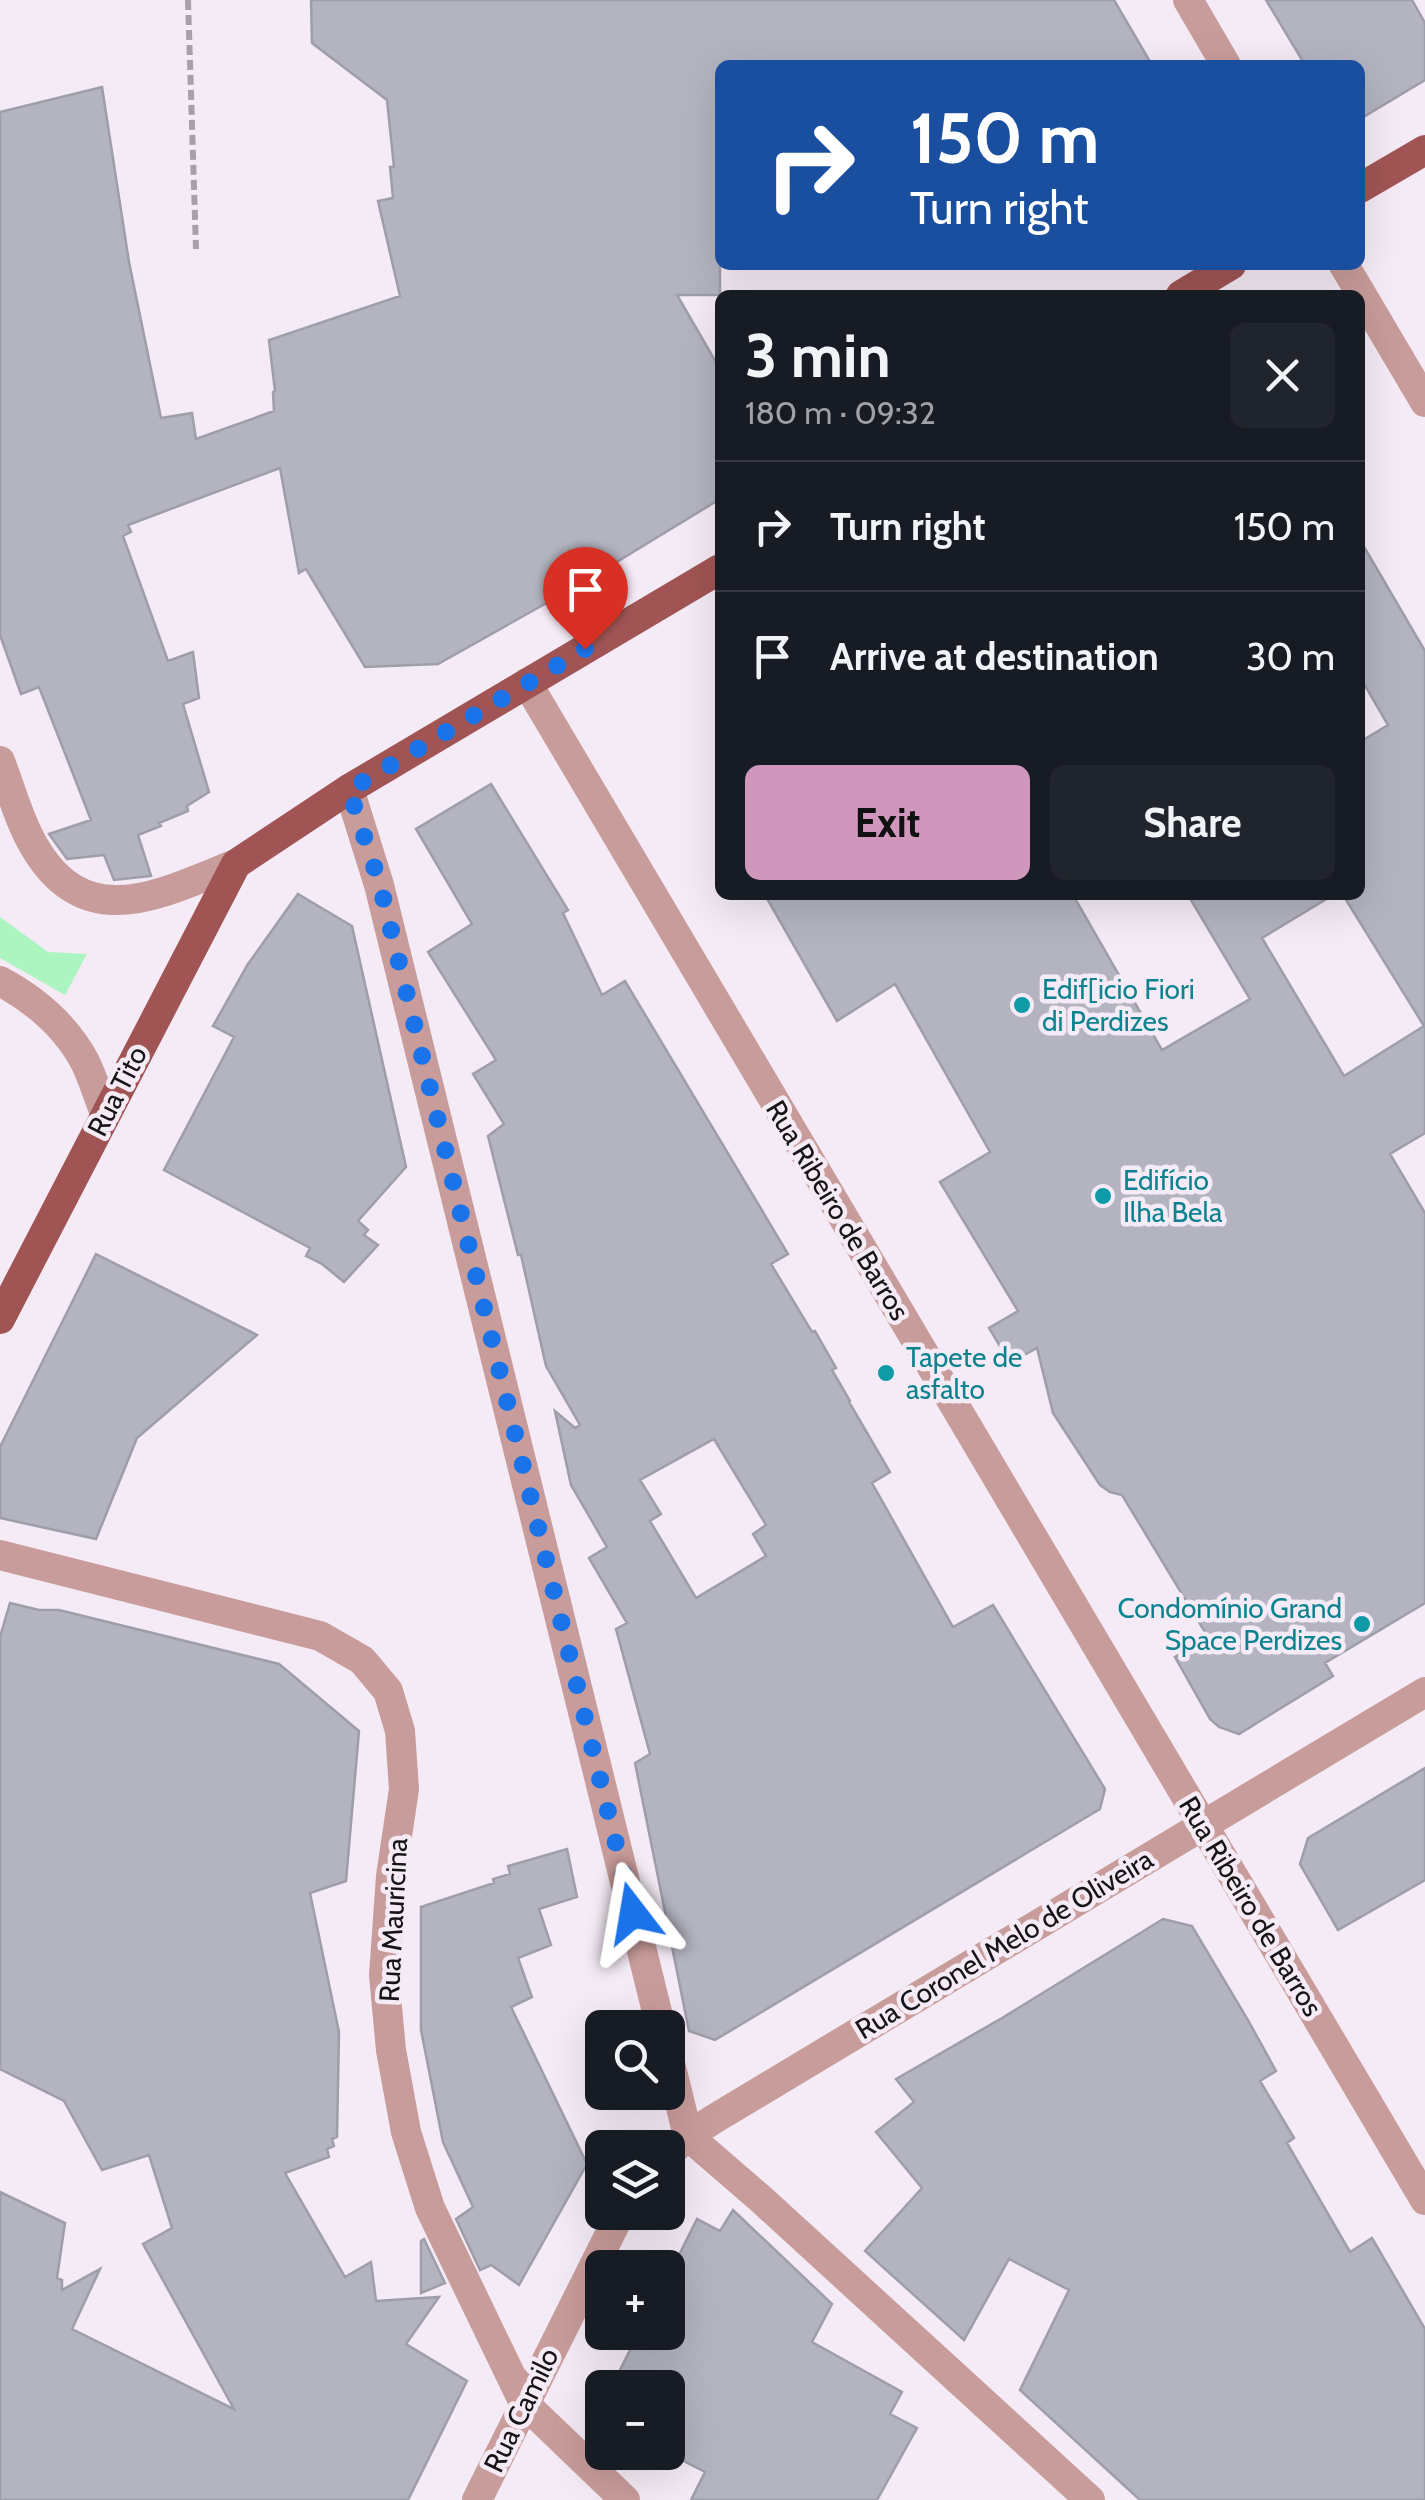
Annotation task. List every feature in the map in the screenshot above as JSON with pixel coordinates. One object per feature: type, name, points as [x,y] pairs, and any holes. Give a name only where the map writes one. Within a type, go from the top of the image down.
[{"type":"main road","points":[[1365,185],[1425,150]]},
{"type":"main road","points":[[1189,290],[1223,270]]},
{"type":"main road","points":[[236,864],[349,790],[715,572]]},
{"type":"main road","name":"Rua Tito","points":[[0,1319],[236,864]]},
{"type":"street","points":[[1188,0],[1223,60]]},
{"type":"street","points":[[1365,301],[1425,402]]},
{"type":"street","name":"Rua Ribeiro de Barros","points":[[527,683],[1425,2200]]},
{"type":"street","points":[[0,761],[32,842],[46,864],[62,884],[89,898],[121,901],[153,894],[236,864]]},
{"type":"street","points":[[349,790],[380,885],[657,2010]]},
{"type":"street","points":[[0,981],[60,1024],[84,1061],[105,1114]]},
{"type":"street","name":"Rua Mauricina","points":[[0,1555],[320,1636],[362,1660],[388,1691],[400,1731],[404,1788],[391,1876],[384,1975],[391,2050],[406,2132],[430,2208],[524,2403],[625,2500]]},
{"type":"street","name":"Rua Coronel Melo de Oliveira","points":[[685,2141],[1425,1692]]},
{"type":"street","points":[[685,2150],[762,2200],[1090,2500]]},
{"type":"street","name":"Rua Camilo","points":[[476,2500],[612,2230]]},
{"type":"path","points":[[188,0],[196,249]]},
{"type":"green space","points":[[0,917],[48,952],[87,954],[65,995],[0,958]]},
{"type":"building","points":[[311,0],[1114,0],[1149,60],[715,60],[715,270],[720,270],[720,290],[715,290],[715,295],[677,295],[715,360],[715,502],[438,664],[365,667],[306,569],[299,573],[280,468],[128,525],[131,532],[123,536],[168,661],[193,652],[199,698],[183,704],[209,792],[187,806],[188,811],[138,835],[151,876],[114,880],[104,855],[67,859],[49,834],[91,820],[39,687],[21,694],[0,635],[0,112],[102,87],[129,262],[161,418],[192,413],[196,439],[274,411],[269,340],[400,296],[378,201],[393,198],[387,100],[312,43]]},
{"type":"building","points":[[1266,0],[1412,0],[1425,23],[1425,80],[1365,116],[1365,60],[1302,60]]},
{"type":"building","points":[[1365,549],[1425,651],[1425,1133],[1390,1154],[1425,1213],[1425,1603],[1325,1663],[1333,1676],[1239,1734],[1210,1719],[1175,1657],[1208,1637],[1122,1495],[1100,1485],[1053,1413],[1037,1348],[1010,1363],[989,1328],[1018,1311],[940,1182],[990,1152],[895,984],[837,1021],[768,900],[1076,900],[1162,1050],[1250,999],[1191,900],[1325,900],[1262,938],[1344,1076],[1424,1026],[1346,900],[1365,900],[1365,739],[1388,725],[1365,686]]},
{"type":"building","points":[[491,784],[568,910],[563,913],[602,995],[625,981],[788,1254],[771,1264],[812,1332],[815,1331],[849,1402],[890,1472],[872,1483],[953,1627],[993,1605],[1105,1789],[1100,1809],[715,2040],[689,2031],[635,1763],[650,1754],[616,1629],[627,1623],[589,1558],[607,1547],[571,1485],[555,1411],[575,1428],[580,1425],[546,1366],[488,1136],[504,1124],[473,1074],[496,1060],[428,952],[472,924],[416,829]],"holes":[[[714,1439],[766,1525],[753,1534],[766,1556],[696,1598],[650,1521],[661,1514],[640,1480]]]},
{"type":"building","points":[[298,894],[352,926],[406,1167],[358,1221],[368,1230],[364,1235],[378,1245],[344,1282],[306,1256],[310,1248],[164,1170],[234,1037],[213,1026],[248,964]]},
{"type":"building","points":[[96,1254],[257,1335],[137,1438],[96,1539],[0,1518],[0,1447]]},
{"type":"building","points":[[10,1603],[59,1610],[279,1664],[359,1731],[346,1881],[310,1893],[339,2032],[337,2137],[332,2139],[334,2146],[327,2149],[329,2157],[285,2173],[345,2277],[371,2262],[376,2301],[439,2297],[406,2344],[467,2381],[408,2500],[0,2500],[0,2192],[65,2223],[57,2278],[62,2280],[62,2290],[100,2269],[72,2329],[234,2409],[143,2244],[172,2228],[149,2155],[102,2170],[64,2101],[0,2069],[0,1637]]},
{"type":"building","points":[[1425,1768],[1425,1880],[1338,1930],[1300,1864],[1308,1838]]},
{"type":"building","points":[[567,1849],[577,1897],[539,1909],[551,1945],[518,1958],[532,1997],[511,2007],[585,2160],[585,2168],[519,2285],[491,2265],[480,2270],[456,2219],[473,2207],[443,2142],[421,2030],[421,1907],[494,1883],[493,1879],[510,1874],[508,1866]]},
{"type":"building","points":[[1163,1919],[1192,1926],[1248,2020],[1276,2071],[1260,2081],[1294,2138],[1287,2143],[1350,2252],[1372,2238],[1425,2329],[1425,2500],[1140,2500],[1020,2390],[1069,2290],[1009,2259],[964,2340],[865,2251],[922,2188],[876,2132],[914,2102],[896,2079]]},
{"type":"building","points":[[733,2210],[832,2304],[812,2342],[902,2392],[890,2414],[917,2428],[877,2500],[691,2500],[705,2472],[685,2462],[685,2370],[620,2370],[630,2350],[685,2350],[685,2250],[682,2250],[697,2219],[720,2231]]},
{"type":"building","points":[[424,2239],[445,2283],[421,2293],[421,2241]]},
{"type":"place","name":"Edif[icio Fiori di Perdizes","points":[[1022,1005]]},
{"type":"place","name":"Edifício Ilha Bela","points":[[1103,1196]]},
{"type":"place","name":"Tapete de asfalto","points":[[886,1373]]},
{"type":"place","name":"Condomínio Grand Space Perdizes","points":[[1362,1624]]},
{"type":"route","points":[[585,649],[349,790],[380,885],[633,1913]]}]
